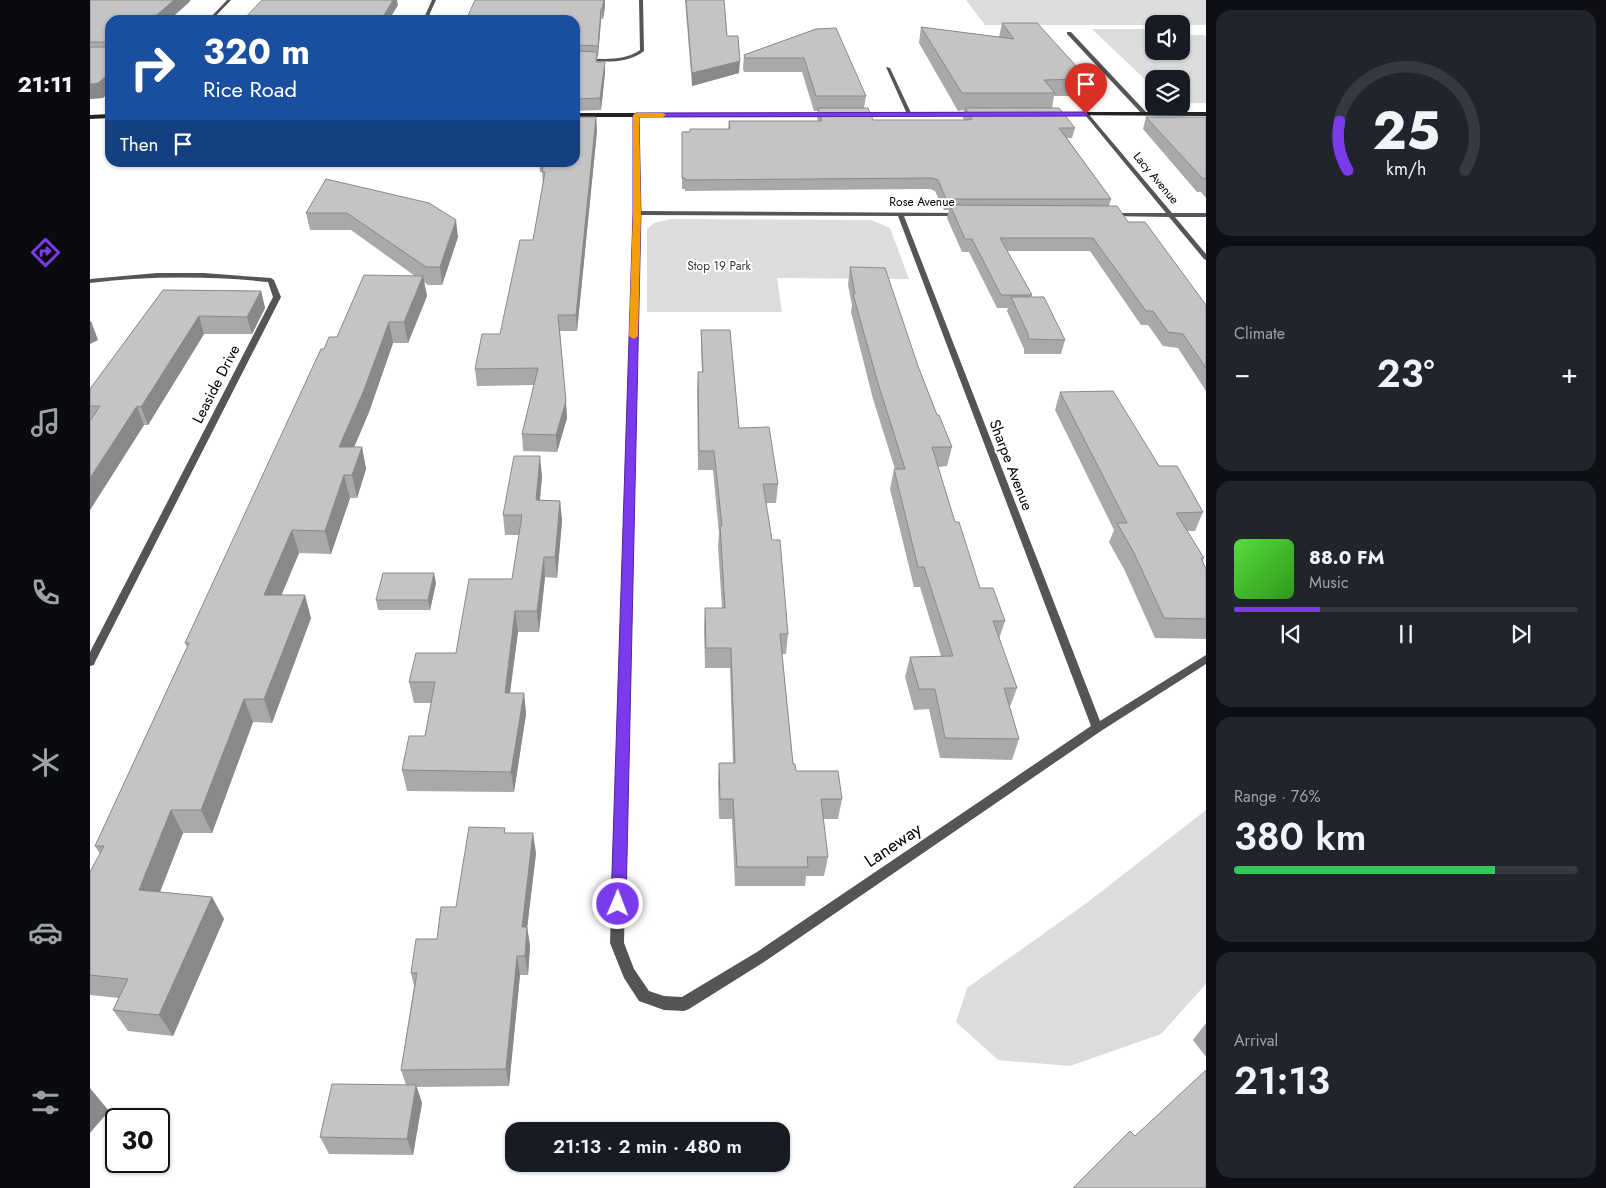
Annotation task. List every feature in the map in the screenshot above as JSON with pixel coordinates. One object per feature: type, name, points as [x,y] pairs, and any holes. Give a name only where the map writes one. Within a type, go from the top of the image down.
[{"type":"main road","points":[[580,115],[842,114]]},
{"type":"main road","points":[[852,114],[989,114]]},
{"type":"main road","points":[[1047,114],[1145,114]]},
{"type":"main road","points":[[1190,114],[1206,114]]},
{"type":"main road","points":[[90,116],[105,116]]},
{"type":"street","points":[[215,15],[229,0]]},
{"type":"street","points":[[427,15],[434,0]]},
{"type":"street","points":[[580,58],[623,58],[638,54],[642,50],[641,0]]},
{"type":"street","points":[[1069,33],[1145,114]]},
{"type":"street","points":[[888,68],[910,114]]},
{"type":"street","name":"Lacy Avenue","points":[[1086,114],[1206,258]]},
{"type":"street","points":[[636,115],[637,213]]},
{"type":"street","name":"Rose Avenue","points":[[637,213],[968,214]]},
{"type":"street","name":"Laneway","points":[[637,213],[617,943],[629,973],[644,996],[664,1003],[684,1004],[762,956],[1097,728],[1206,659]]},
{"type":"street","name":"Sharpe Avenue","points":[[900,213],[1097,728]]},
{"type":"street","points":[[1104,215],[1206,215]]},
{"type":"street","name":"Leaside Drive","points":[[90,281],[116,277],[231,275],[271,280],[277,296],[90,662]]},
{"type":"green space","points":[[966,0],[1206,0],[1206,25],[1190,25],[1190,15],[1145,15],[1145,25],[985,25]]},
{"type":"green space","points":[[1092,29],[1145,29],[1145,60],[1190,60],[1190,35],[1206,35],[1204,36],[1206,37],[1206,103],[1190,103],[1190,70],[1145,70],[1145,79]]},
{"type":"green space","name":"Stop 19 Park","points":[[671,219],[871,220],[890,228],[909,279],[777,278],[782,312],[647,312],[647,229],[654,223]]},
{"type":"green space","points":[[1206,810],[1206,984],[1161,1034],[1070,1066],[998,1060],[956,1022],[967,988],[1088,902]]},
{"type":"building","points":[[90,0],[174,0],[157,15],[105,15],[105,42],[90,42]]},
{"type":"building","points":[[262,0],[393,0],[384,15],[248,15]]},
{"type":"building","points":[[475,0],[604,0],[601,9],[598,46],[580,45],[580,15],[468,15]]},
{"type":"building","points":[[686,0],[724,0],[727,36],[738,36],[740,61],[692,73]]},
{"type":"building","points":[[1002,23],[1037,23],[1088,79],[1044,80],[1055,93],[962,93],[921,27],[1014,39]]},
{"type":"building","points":[[836,28],[866,96],[816,96],[804,58],[745,58],[744,55],[816,29]]},
{"type":"building","points":[[90,47],[105,47],[105,77],[98,83],[90,84]]},
{"type":"building","points":[[580,51],[597,52],[596,62],[605,62],[600,98],[580,99]]},
{"type":"building","points":[[818,108],[868,108],[873,120],[968,120],[972,119],[965,108],[1059,108],[1075,128],[1059,128],[1111,199],[946,199],[938,180],[932,178],[685,180],[685,178],[682,178],[682,132],[690,132],[690,129],[730,129],[729,121],[822,121]]},
{"type":"building","points":[[580,117],[596,117],[576,315],[558,315],[566,401],[556,435],[522,434],[538,368],[475,369],[482,334],[500,334],[520,240],[533,240],[545,172],[542,172],[543,167],[580,167]]},
{"type":"building","points":[[1146,117],[1206,117],[1206,179],[1202,178]]},
{"type":"building","points":[[326,179],[429,203],[456,220],[440,267],[426,267],[347,213],[306,213]]},
{"type":"building","points":[[950,205],[1117,206],[1128,222],[1145,222],[1206,305],[1206,368],[1183,334],[1168,332],[1153,311],[1146,311],[1093,238],[1000,238],[1032,295],[1001,295],[972,239],[965,239]]},
{"type":"building","points":[[850,267],[885,268],[918,366],[952,447],[932,447],[955,522],[959,522],[980,588],[993,588],[1005,621],[993,621],[1017,688],[1004,688],[1019,739],[945,738],[935,689],[919,689],[910,657],[953,656],[924,567],[918,567],[894,469],[905,469],[853,294],[855,294]]},
{"type":"building","points":[[364,275],[423,276],[404,322],[389,322],[364,390],[339,447],[362,447],[352,475],[344,475],[325,531],[292,530],[264,595],[305,595],[264,699],[244,699],[201,810],[171,810],[139,890],[212,897],[159,1015],[113,1010],[128,979],[90,975],[90,872],[104,846],[95,846],[189,643],[185,643],[321,349],[324,349],[329,337],[337,337]]},
{"type":"building","points":[[163,290],[261,291],[247,317],[199,316],[141,407],[137,406],[90,478],[90,421],[100,406],[90,406],[90,389]]},
{"type":"building","points":[[1011,297],[1044,297],[1065,340],[1028,339],[1028,334]]},
{"type":"building","points":[[701,330],[730,330],[739,428],[769,427],[778,484],[763,484],[772,540],[780,540],[788,634],[780,634],[793,764],[795,764],[796,771],[838,771],[842,799],[821,799],[828,857],[807,857],[808,867],[737,867],[733,799],[720,799],[719,763],[735,763],[731,648],[706,648],[705,608],[725,608],[720,526],[722,526],[714,451],[699,451],[698,372],[703,372]]},
{"type":"building","points":[[1113,391],[1159,466],[1177,466],[1203,512],[1176,513],[1204,558],[1201,558],[1206,569],[1206,619],[1164,618],[1133,551],[1117,523],[1127,523],[1060,392]]},
{"type":"building","points":[[514,456],[540,456],[536,500],[560,501],[555,557],[544,557],[537,611],[515,611],[505,693],[524,693],[511,772],[402,770],[409,736],[425,736],[435,682],[409,682],[416,653],[456,653],[469,579],[512,579],[522,515],[503,515]]},
{"type":"building","points":[[383,573],[434,573],[428,600],[376,600]]},
{"type":"building","points":[[469,827],[505,828],[504,833],[533,833],[522,927],[527,927],[525,956],[517,956],[506,1069],[401,1070],[417,973],[411,973],[416,939],[437,939],[441,907],[456,907]]},
{"type":"building","points":[[1206,1070],[1206,1188],[1073,1188],[1130,1131],[1135,1136]]},
{"type":"building","points":[[332,1084],[416,1085],[407,1139],[320,1137]]},
{"type":"slow traffic","points":[[634,336],[637,213],[636,115],[663,115]]},
{"type":"route","points":[[618,904],[637,213],[636,115],[1086,114]]}]
